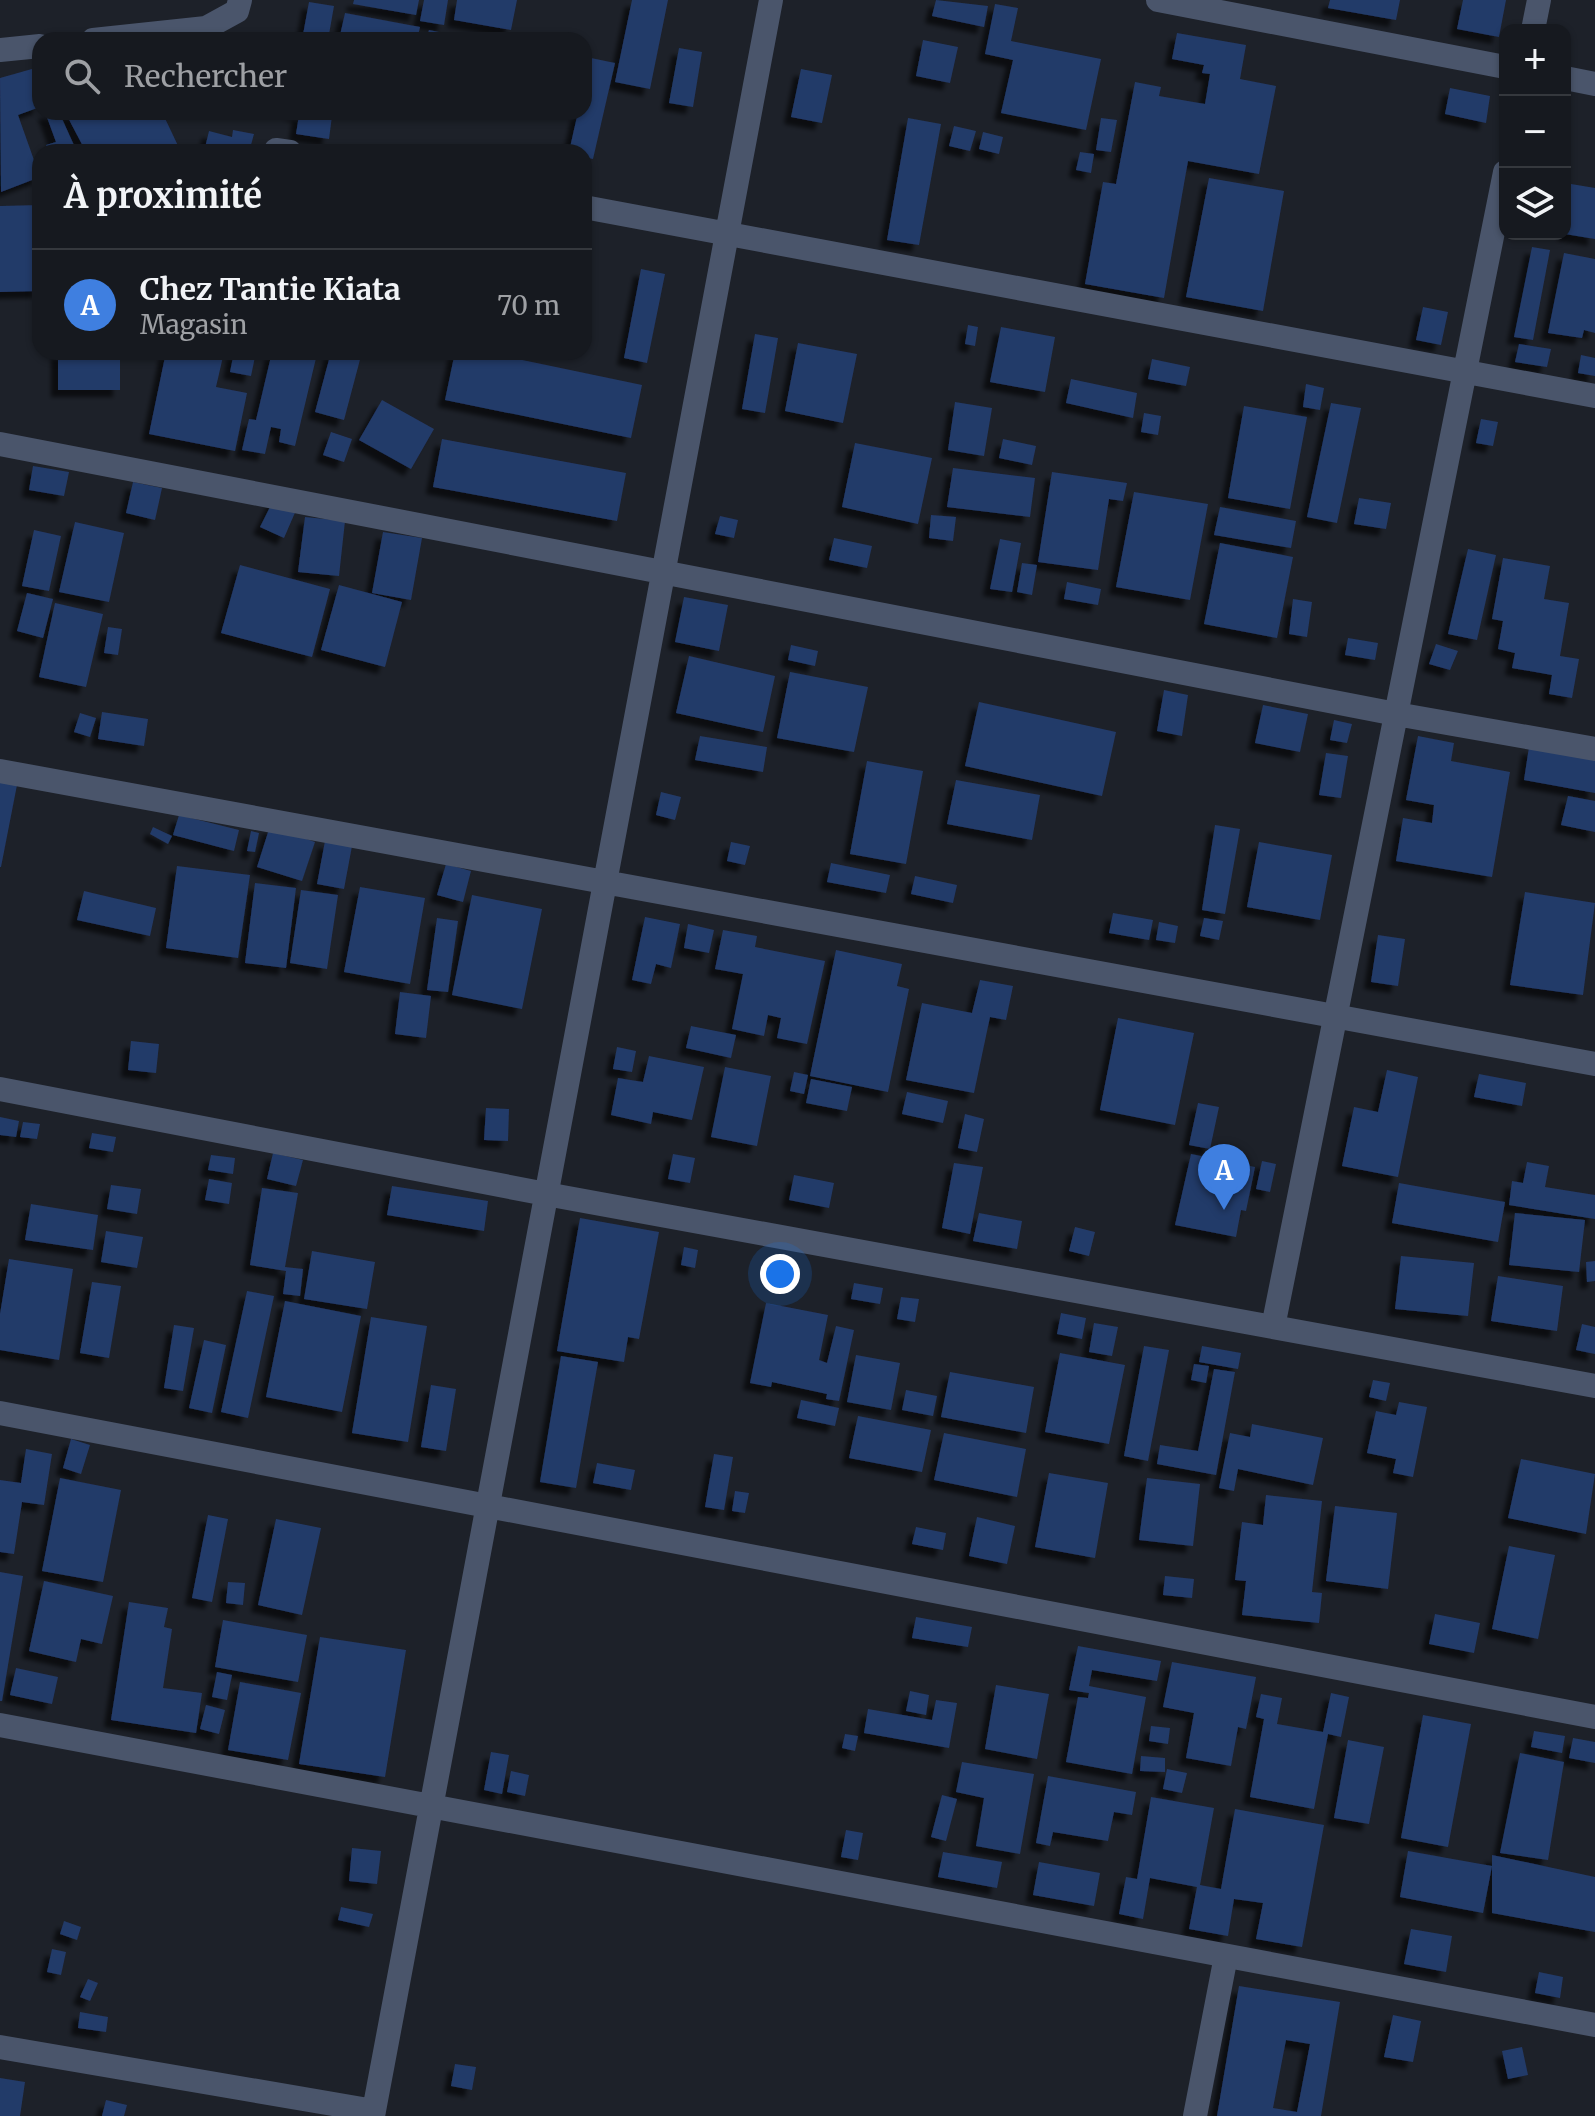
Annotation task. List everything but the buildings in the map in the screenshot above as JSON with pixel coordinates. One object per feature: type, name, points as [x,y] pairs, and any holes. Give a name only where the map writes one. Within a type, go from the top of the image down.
[{"type":"street","points":[[168,32],[206,28],[237,11],[240,0]]},
{"type":"street","points":[[0,2047],[373,2114],[771,0]]},
{"type":"street","points":[[1158,0],[1499,66]]},
{"type":"street","points":[[1534,24],[1539,0]]},
{"type":"street","points":[[0,50],[32,47]]},
{"type":"street","points":[[1571,79],[1595,84]]},
{"type":"street","points":[[1273,1327],[1499,202]]},
{"type":"street","points":[[592,208],[1595,396]]},
{"type":"street","points":[[0,444],[1396,714],[1595,749]]},
{"type":"street","points":[[0,771],[1595,1064]]},
{"type":"street","points":[[0,1089],[546,1194],[1595,1386]]},
{"type":"street","points":[[0,1413],[1595,1717]]},
{"type":"street","points":[[0,1725],[1595,2025]]},
{"type":"street","points":[[1195,2116],[1226,1956]]},
{"type":"place","name":"Chez Tantie Kiata","points":[[1224,1210]]}]
